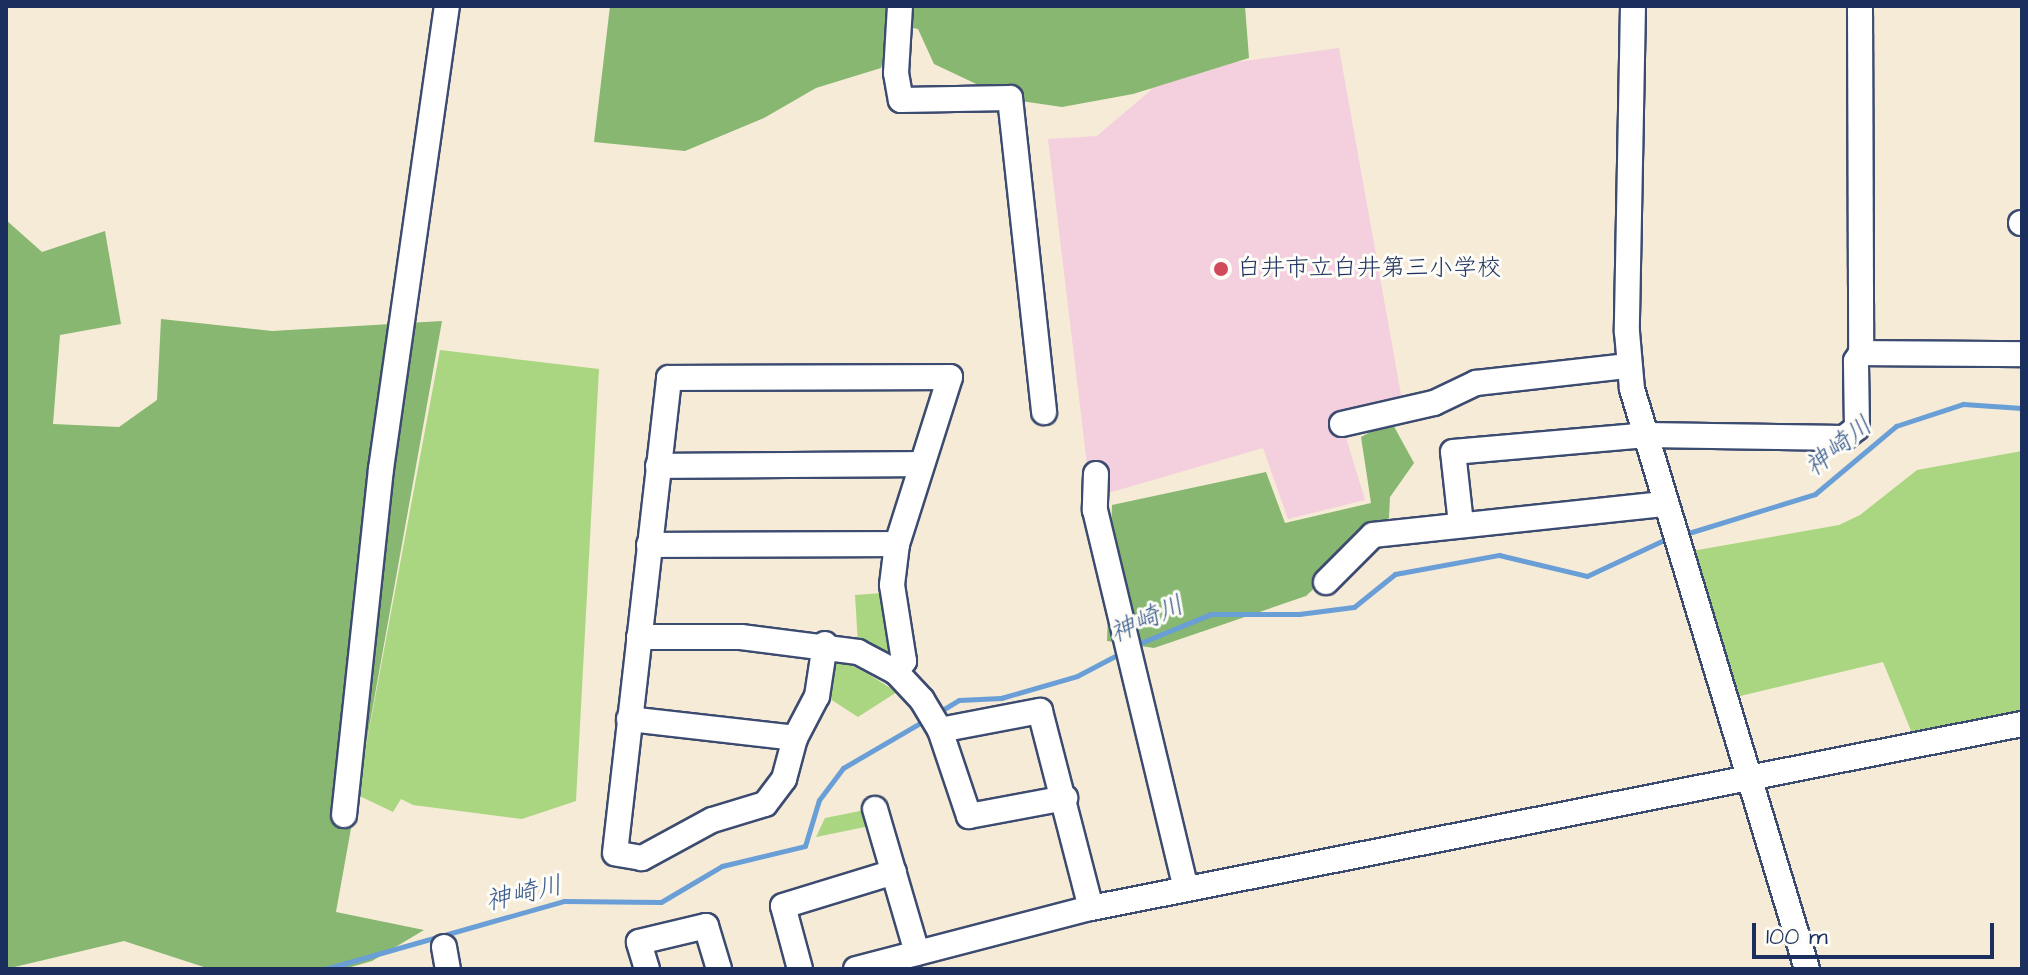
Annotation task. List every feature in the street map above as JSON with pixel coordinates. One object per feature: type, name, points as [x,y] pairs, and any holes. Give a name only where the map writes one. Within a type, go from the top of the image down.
[{"type":"street","points":[[344,815],[381,469],[447,6]]},
{"type":"street","points":[[900,6],[896,73],[901,100],[1010,98],[1044,412]]},
{"type":"street","points":[[1633,6],[1628,366],[1665,504],[1807,969]]},
{"type":"street","points":[[1461,524],[1453,452],[1646,435],[1851,435],[1857,428],[1856,361],[1861,353],[1860,6]]},
{"type":"street","points":[[1861,353],[2022,354]]},
{"type":"street","points":[[1342,424],[1434,403],[1476,383],[1628,366]]},
{"type":"street","points":[[825,644],[817,696],[795,738],[784,779],[765,804],[712,820],[642,858],[615,853],[669,378],[950,377],[897,544],[892,585],[904,661],[896,672]]},
{"type":"street","points":[[658,466],[920,464]]},
{"type":"street","points":[[1096,474],[1095,510],[1186,888]]},
{"type":"street","points":[[1326,582],[1373,535],[1665,504]]},
{"type":"street","points":[[649,545],[897,544]]},
{"type":"street","points":[[639,637],[741,637],[825,644],[858,652],[896,672],[922,700],[940,730],[969,816],[1065,798]]},
{"type":"street","points":[[940,730],[1040,711],[1091,908]]},
{"type":"street","points":[[629,719],[795,738]]},
{"type":"street","points":[[856,969],[1091,908],[1186,888],[2022,724]]},
{"type":"street","points":[[875,809],[917,953]]},
{"type":"street","points":[[800,969],[783,906],[894,872]]},
{"type":"street","points":[[647,969],[639,942],[706,926],[719,969]]},
{"type":"shaded area","name":"白井市立白井第三小学校","points":[[1339,48],[1402,400],[1340,418],[1365,500],[1288,519],[1263,448],[1091,498],[1048,139],[1097,136],[1151,90],[1149,74]]},
{"type":"green space","points":[[610,6],[1245,6],[1249,58],[1133,94],[1062,107],[1008,99],[934,64],[918,29],[892,24],[881,68],[816,88],[764,118],[685,151],[594,142]]},
{"type":"green space","points":[[6,220],[42,252],[105,231],[121,324],[60,335],[53,424],[119,427],[157,400],[161,319],[272,331],[442,321],[336,912],[424,930],[372,961],[344,969],[210,969],[124,941],[6,969]]},
{"type":"green space","points":[[440,350],[599,369],[576,801],[522,819],[413,805],[401,799],[393,812],[347,790],[364,757]]},
{"type":"green space","points":[[1391,421],[1414,463],[1390,497],[1389,518],[1306,596],[1154,648],[1107,641],[1112,505],[1266,472],[1285,523],[1371,503],[1361,437]]},
{"type":"green space","points":[[2022,451],[2022,717],[1914,738],[1883,662],[1736,697],[1692,551],[1839,525],[1860,515],[1917,470]]},
{"type":"green space","points":[[882,593],[893,659],[858,644],[855,595]]},
{"type":"green space","points":[[839,659],[897,692],[858,717],[824,695],[830,660]]},
{"type":"green space","points":[[865,810],[870,826],[816,837],[825,818]]},
{"type":"waterway","name":"神崎川","points":[[1682,535],[1815,494],[1896,426],[1963,404],[2022,408]]},
{"type":"waterway","name":"神崎川","points":[[1133,646],[1211,614],[1299,614],[1354,607],[1395,574],[1499,555],[1587,576],[1668,538]]},
{"type":"waterway","name":"神崎川","points":[[939,712],[959,700],[1001,698],[1077,676],[1121,653]]},
{"type":"waterway","name":"神崎川","points":[[325,969],[564,901],[661,902],[722,866],[805,846],[819,800],[843,768],[927,719]]},
{"type":"place","name":"白井市立白井第三小学校","points":[[1221,269]]}]
